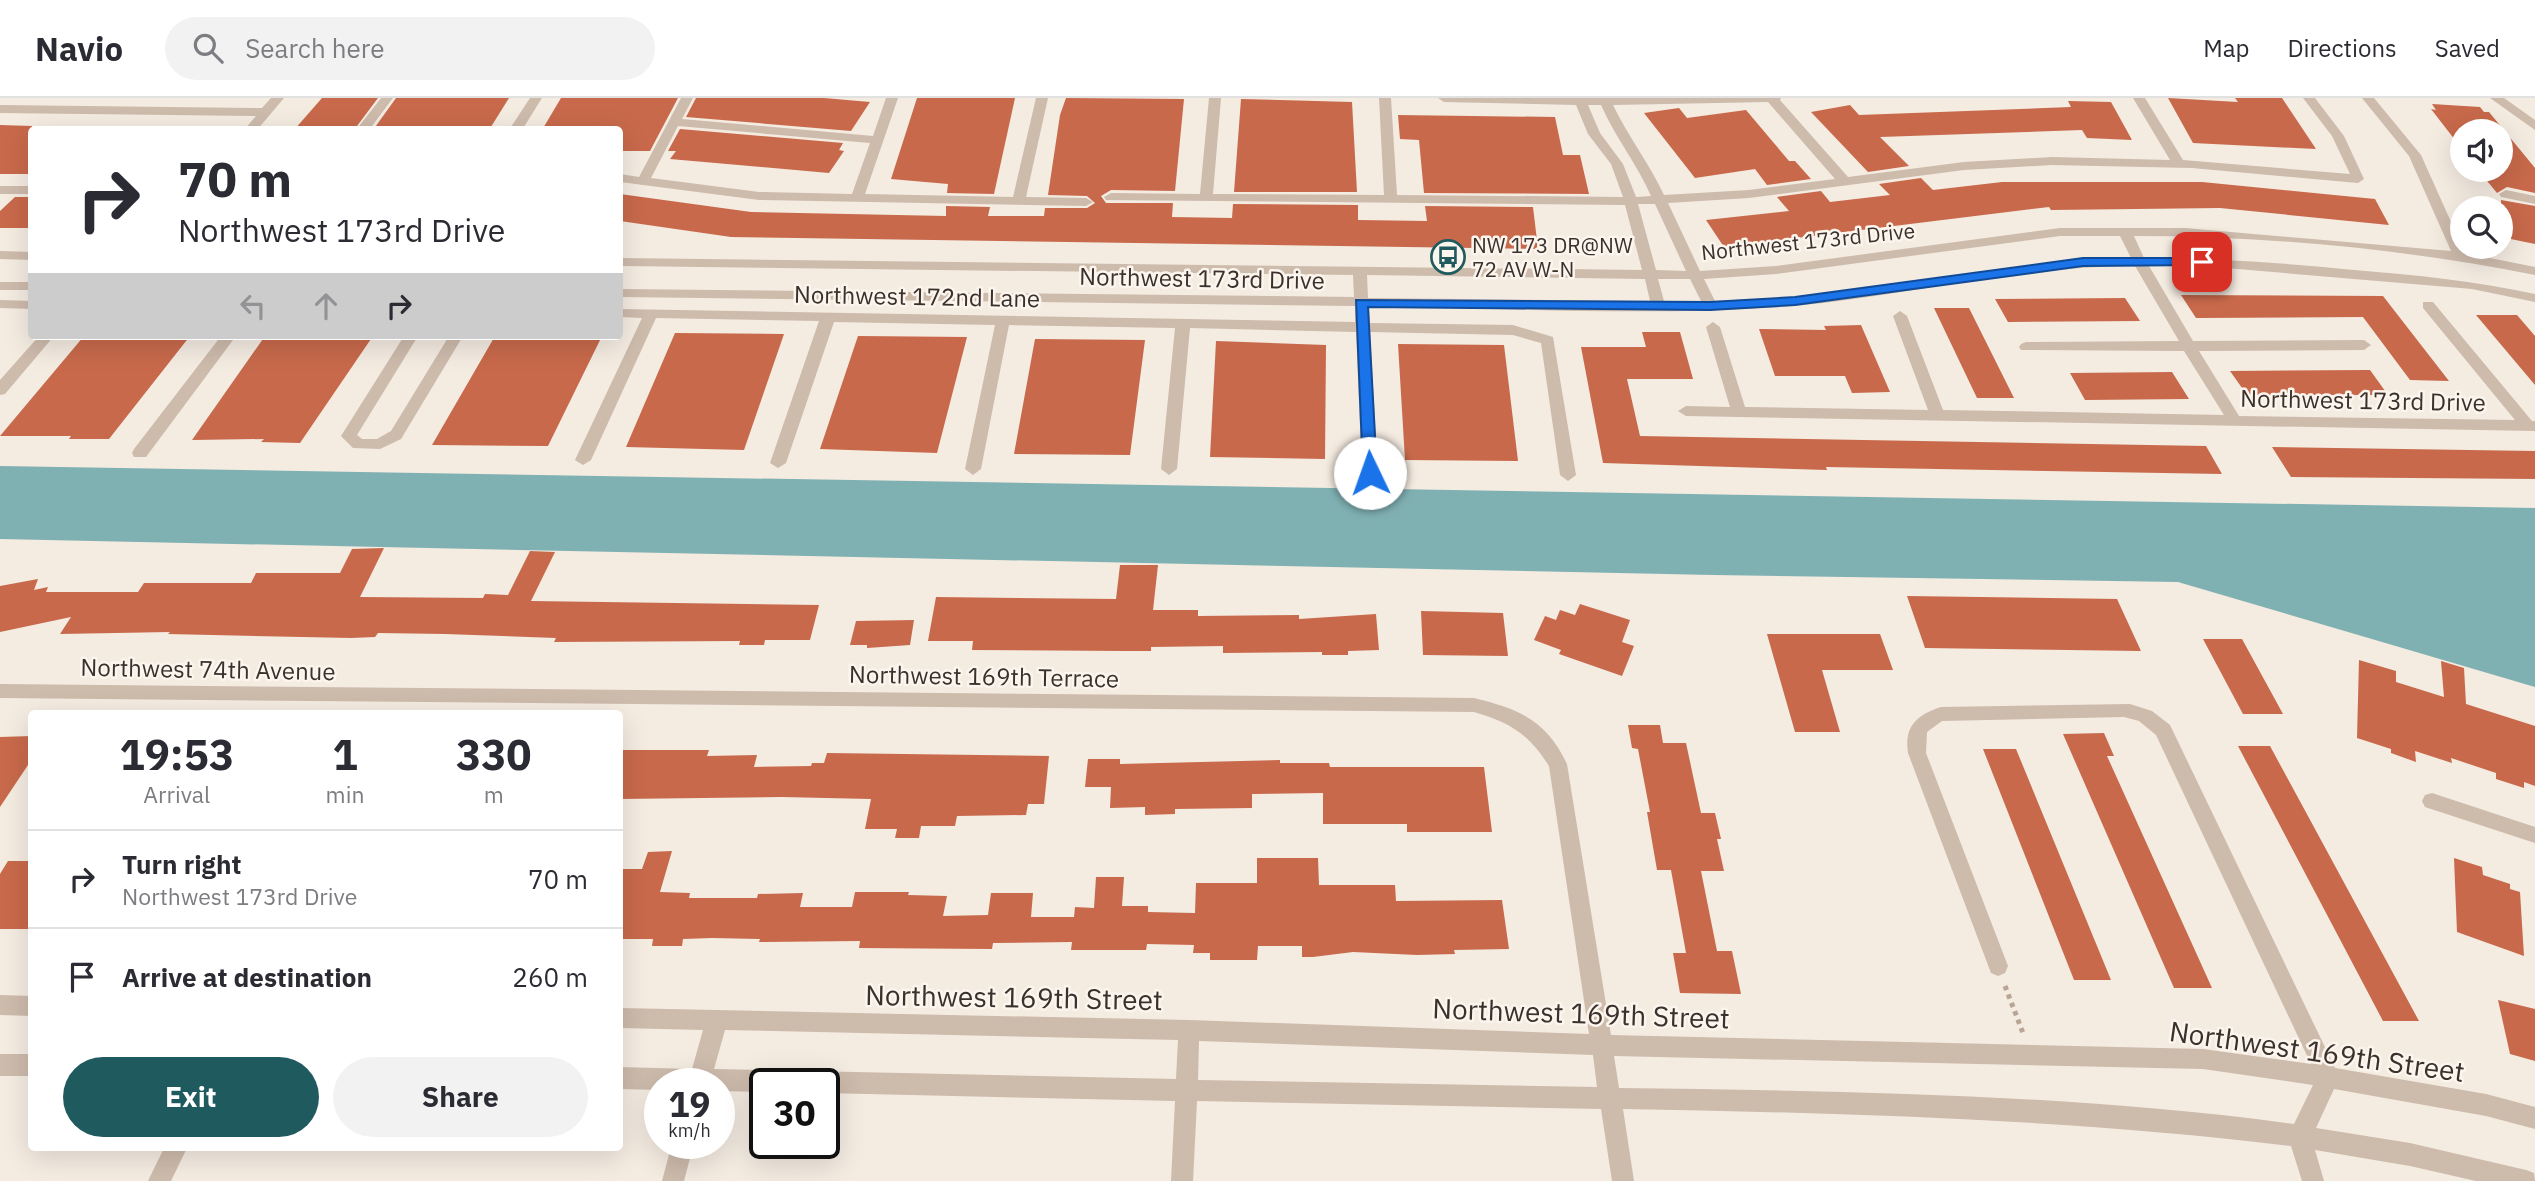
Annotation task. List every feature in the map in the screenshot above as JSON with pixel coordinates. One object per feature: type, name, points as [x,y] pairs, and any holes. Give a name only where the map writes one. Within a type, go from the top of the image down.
[{"type":"street","points":[[254,126],[278,98]]},
{"type":"street","points":[[365,126],[387,98]]},
{"type":"street","points":[[518,126],[536,98]]},
{"type":"street","points":[[643,181],[687,98]]},
{"type":"street","points":[[857,198],[892,98]]},
{"type":"street","points":[[1019,200],[1042,98]]},
{"type":"street","points":[[1206,198],[1215,98]]},
{"type":"street","points":[[1385,98],[1391,200]]},
{"type":"street","points":[[1444,98],[1581,102],[1773,98],[1844,181]]},
{"type":"street","points":[[2139,98],[2179,164]]},
{"type":"street","points":[[1111,197],[1660,200],[1749,194],[1964,166],[2052,161],[2179,164],[2358,179],[2351,157],[2334,129],[2309,98]]},
{"type":"street","points":[[2368,98],[2415,155],[2450,234]]},
{"type":"street","points":[[2496,98],[2535,126]]},
{"type":"street","points":[[1605,101],[1617,127],[1642,162],[1710,306]]},
{"type":"street","points":[[1581,102],[1594,134],[1616,164],[1631,201],[1659,307]]},
{"type":"street","points":[[0,109],[266,112]]},
{"type":"street","points":[[674,122],[877,140]]},
{"type":"street","points":[[623,178],[759,196],[1086,202]]},
{"type":"street","points":[[0,190],[28,190]]},
{"type":"street","points":[[2505,194],[2535,200]]},
{"type":"street","name":"Northwest 173rd Drive","points":[[623,262],[1697,275],[1776,270],[2060,232],[2185,232],[2450,255]]},
{"type":"street","points":[[2124,232],[2148,279],[2234,420]]},
{"type":"street","points":[[0,255],[28,256]]},
{"type":"street","name":"Northwest 173rd Drive","points":[[2475,259],[2535,271]]},
{"type":"street","name":"Northwest 173rd Drive","points":[[623,293],[1710,306],[1795,301],[2083,262],[2202,262],[2472,285],[2535,298]]},
{"type":"street","points":[[1360,272],[1370,473]]},
{"type":"street","points":[[0,286],[28,286]]},
{"type":"street","points":[[0,304],[28,305]]},
{"type":"street","points":[[2428,305],[2531,426]]},
{"type":"street","name":"Northwest 172nd Lane","points":[[623,313],[1513,330],[1548,340],[1568,475]]},
{"type":"street","points":[[583,460],[651,314]]},
{"type":"street","points":[[1900,316],[1937,415]]},
{"type":"street","points":[[778,463],[828,317]]},
{"type":"street","points":[[973,468],[1003,319]]},
{"type":"street","points":[[1169,469],[1182,323]]},
{"type":"street","points":[[1713,327],[1739,411]]},
{"type":"street","points":[[0,390],[44,340]]},
{"type":"street","points":[[140,453],[226,340]]},
{"type":"street","points":[[409,340],[349,436],[358,444],[380,444],[396,435],[454,340]]},
{"type":"street","points":[[2026,347],[2364,345]]},
{"type":"street","name":"Northwest 173rd Drive","points":[[1686,411],[2531,426]]},
{"type":"street","name":"Northwest 74th Avenue","points":[[0,691],[415,695]]},
{"type":"street","name":"Northwest 169th Terrace","points":[[415,695],[1474,705],[1515,715],[1542,738],[1558,764],[1602,1045]]},
{"type":"street","points":[[1998,965],[1917,753],[1914,737],[1918,727],[1927,719],[1941,714],[2124,710],[2143,713],[2154,719],[2163,730],[2328,1076],[2300,1137],[2313,1181]]},
{"type":"street","points":[[2432,801],[2535,835]]},
{"type":"street","points":[[0,1005],[28,1006]]},
{"type":"street","name":"Northwest 169th Street","points":[[623,1018],[1189,1030],[1602,1045],[2203,1059],[2328,1076],[2486,1105],[2535,1118]]},
{"type":"street","points":[[704,1068],[717,1020]]},
{"type":"street","points":[[1182,1181],[1189,1030]]},
{"type":"street","points":[[1602,1045],[1623,1181]]},
{"type":"street","points":[[0,1065],[28,1065]]},
{"type":"street","points":[[623,1078],[644,1079]]},
{"type":"street","points":[[735,1083],[1956,1105],[2224,1126],[2367,1146],[2526,1181]]},
{"type":"street","points":[[159,1181],[174,1151]]},
{"type":"street","points":[[673,1181],[679,1159]]},
{"type":"path","points":[[1998,965],[2030,1054]]},
{"type":"water","points":[[0,466],[2535,508],[2535,687],[2178,582],[1713,575],[0,539]]},
{"type":"building","points":[[322,98],[378,98],[357,126],[298,126]]},
{"type":"building","points":[[396,98],[509,98],[492,126],[376,126]]},
{"type":"building","points":[[561,98],[678,98],[650,151],[623,151],[623,126],[544,126]]},
{"type":"building","points":[[696,98],[824,98],[870,102],[851,131],[686,117]]},
{"type":"building","points":[[917,98],[1015,98],[994,194],[947,193],[948,184],[891,179]]},
{"type":"building","points":[[1066,98],[1184,99],[1175,191],[1111,190],[1101,196],[1106,203],[1173,203],[1172,217],[1232,218],[1233,204],[1358,205],[1358,220],[1427,221],[1425,206],[1533,207],[1538,249],[731,237],[623,221],[623,194],[751,212],[946,216],[946,206],[990,207],[988,216],[1044,216],[1045,208],[1087,208],[1095,203],[1087,196],[1048,195],[1060,115]]},
{"type":"building","points":[[2168,98],[2238,102],[2235,98],[2282,98],[2316,149],[2193,143]]},
{"type":"building","points":[[1241,99],[1352,102],[1357,192],[1234,192]]},
{"type":"building","points":[[2068,101],[2111,102],[2132,140],[2087,138],[2082,130],[1880,137],[1909,166],[1868,172],[1811,112],[1850,105],[1859,115],[2071,107]]},
{"type":"building","points":[[2432,104],[2480,107],[2495,119],[2450,119],[2450,134],[2431,109],[2436,110]]},
{"type":"building","points":[[1679,108],[1687,118],[1746,110],[1789,161],[1795,161],[1811,179],[1767,185],[1755,169],[1695,178],[1644,113]]},
{"type":"building","points":[[1398,115],[1555,117],[1563,155],[1580,155],[1589,194],[1424,193],[1419,140],[1400,139]]},
{"type":"building","points":[[0,125],[32,126],[28,126],[28,174],[0,174]]},
{"type":"building","points":[[680,129],[843,143],[839,150],[844,151],[829,173],[670,159],[676,151],[668,151]]},
{"type":"building","points":[[2513,141],[2535,168],[2535,193],[2507,187],[2497,193],[2488,182],[2513,182]]},
{"type":"building","points":[[1921,178],[1933,190],[2002,182],[2202,182],[2375,199],[2389,225],[2220,208],[2051,210],[2049,207],[1724,247],[1706,220],[1789,211],[1777,197],[1821,191],[1830,202],[1890,195],[1879,184]]},
{"type":"building","points":[[15,197],[28,197],[28,228],[0,228],[0,211]]},
{"type":"building","points":[[2513,202],[2535,206],[2535,244],[2513,239]]},
{"type":"building","points":[[2181,295],[2383,296],[2449,381],[2410,380],[2363,317],[2196,318]]},
{"type":"building","points":[[2125,298],[2140,321],[2008,322],[1995,299]]},
{"type":"building","points":[[1934,308],[1969,308],[2014,398],[1977,398]]},
{"type":"building","points":[[2476,315],[2517,315],[2535,336],[2535,385]]},
{"type":"building","points":[[1861,325],[1890,392],[1852,393],[1845,376],[1775,376],[1759,329],[1826,330],[1824,326]]},
{"type":"building","points":[[1642,332],[1680,332],[1693,379],[1627,379],[1640,436],[2206,446],[2222,474],[1826,467],[1827,470],[1603,463],[1581,347],[1646,347]]},
{"type":"building","points":[[675,333],[784,334],[744,450],[626,447]]},
{"type":"building","points":[[858,336],[967,337],[937,453],[820,449]]},
{"type":"building","points":[[1035,339],[1145,340],[1130,455],[1014,454]]},
{"type":"building","points":[[81,340],[187,340],[109,439],[0,436]]},
{"type":"building","points":[[262,340],[370,340],[300,443],[261,442],[264,439],[192,440]]},
{"type":"building","points":[[493,340],[600,340],[548,446],[432,445]]},
{"type":"building","points":[[1216,341],[1326,345],[1325,459],[1210,457]]},
{"type":"building","points":[[1398,344],[1504,345],[1518,461],[1405,460]]},
{"type":"building","points":[[2370,370],[2388,395],[2247,395],[2230,371]]},
{"type":"building","points":[[2172,372],[2189,399],[2085,400],[2070,373]]},
{"type":"building","points":[[2272,447],[2535,451],[2535,479],[2291,477]]},
{"type":"building","points":[[384,548],[360,597],[483,598],[485,594],[508,595],[530,551],[555,552],[531,601],[819,605],[810,640],[765,640],[764,645],[739,645],[740,641],[554,642],[556,638],[445,634],[378,633],[375,637],[351,638],[168,634],[170,632],[60,634],[71,617],[0,632],[0,586],[38,579],[34,590],[48,587],[46,592],[138,592],[144,583],[251,583],[256,573],[340,573],[352,549]]},
{"type":"building","points":[[1120,565],[1158,565],[1153,610],[1198,610],[1198,616],[1299,615],[1299,619],[1376,614],[1379,650],[1348,651],[1348,655],[1322,655],[1322,652],[1223,653],[1223,646],[1151,647],[1151,651],[972,650],[973,641],[928,641],[936,597],[1116,599]]},
{"type":"building","points":[[1907,596],[2117,599],[2141,651],[1925,648]]},
{"type":"building","points":[[1580,604],[1630,620],[1622,642],[1634,646],[1622,676],[1559,654],[1561,650],[1534,640],[1545,616],[1556,620],[1560,610],[1575,615]]},
{"type":"building","points":[[1421,611],[1503,613],[1508,656],[1423,655]]},
{"type":"building","points":[[914,620],[910,645],[867,648],[867,645],[850,645],[856,621]]},
{"type":"building","points":[[1767,634],[1880,634],[1893,670],[1822,670],[1840,732],[1795,732]]},
{"type":"building","points":[[2203,639],[2242,639],[2283,714],[2243,714]]},
{"type":"building","points":[[2359,660],[2396,671],[2396,682],[2444,697],[2441,661],[2464,668],[2466,704],[2535,726],[2535,786],[2524,782],[2524,788],[2496,779],[2496,773],[2451,758],[2452,763],[2415,751],[2416,762],[2391,753],[2391,749],[2357,738]]},
{"type":"building","points":[[1628,725],[1660,725],[1663,743],[1686,743],[1701,813],[1715,813],[1721,839],[1717,839],[1724,871],[1701,871],[1717,951],[1732,951],[1741,994],[1680,993],[1673,953],[1686,953],[1671,870],[1657,870],[1638,749],[1632,748]]},
{"type":"building","points":[[2104,733],[2114,756],[2107,756],[2212,988],[2174,988],[2063,734]]},
{"type":"building","points":[[28,736],[28,765],[0,807],[0,737]]},
{"type":"building","points":[[2238,746],[2270,746],[2419,1021],[2383,1021]]},
{"type":"building","points":[[1983,749],[2016,749],[2111,980],[2074,980]]},
{"type":"building","points":[[623,750],[709,750],[707,756],[757,755],[754,767],[811,766],[812,763],[824,763],[827,753],[1049,756],[1044,804],[1028,804],[1026,815],[957,816],[955,826],[921,826],[919,838],[895,838],[897,829],[865,829],[871,799],[623,799]]},
{"type":"building","points":[[1088,759],[1120,759],[1120,764],[1280,760],[1280,763],[1329,763],[1330,767],[1484,767],[1492,832],[1407,832],[1407,824],[1323,824],[1323,793],[1252,794],[1252,808],[1175,809],[1175,814],[1145,815],[1145,807],[1110,808],[1111,787],[1085,787]]},
{"type":"building","points":[[672,851],[660,892],[690,893],[689,898],[757,898],[758,894],[803,893],[800,907],[852,907],[855,892],[909,892],[908,895],[947,896],[943,916],[988,915],[991,893],[1033,893],[1031,917],[1074,917],[1075,907],[1094,908],[1096,877],[1124,877],[1122,906],[1148,906],[1148,912],[1195,913],[1196,883],[1257,883],[1257,858],[1318,858],[1319,885],[1395,885],[1396,901],[1502,900],[1509,949],[1454,950],[1455,954],[1417,955],[1353,952],[1302,957],[1302,946],[1258,946],[1257,960],[1210,960],[1210,953],[1193,953],[1194,945],[1147,944],[1146,950],[1071,950],[1072,942],[993,943],[992,949],[859,948],[860,941],[759,942],[760,939],[712,938],[683,939],[682,946],[652,946],[653,939],[623,939],[623,869],[642,869],[648,852]]},
{"type":"building","points":[[2454,858],[2482,867],[2483,875],[2510,884],[2510,889],[2520,892],[2524,956],[2457,932]]},
{"type":"building","points":[[8,861],[28,861],[28,929],[0,929],[0,874]]},
{"type":"building","points":[[2498,1000],[2535,1009],[2535,1061],[2510,1054]]},
{"type":"place","name":"NW 173 DR@NW 72 AV W-N","points":[[1448,257]]},
{"type":"route","points":[[1370,473],[1361,303],[1710,306],[1795,301],[2083,262],[2202,262]]}]
